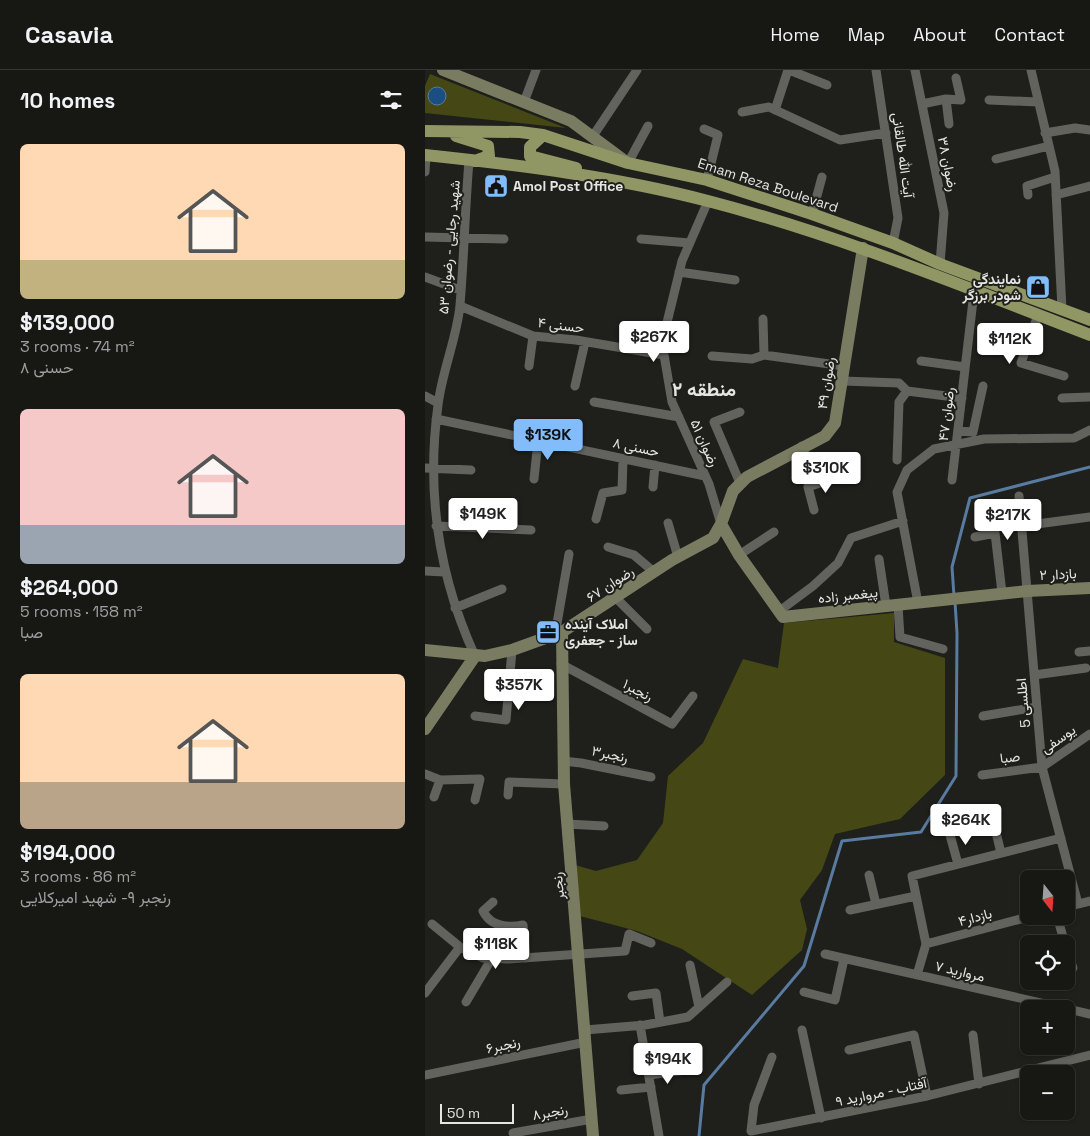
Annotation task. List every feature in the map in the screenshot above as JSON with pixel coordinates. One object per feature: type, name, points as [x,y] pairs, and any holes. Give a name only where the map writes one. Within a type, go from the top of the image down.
[{"type":"main road","name":"Emam Reza Boulevard","points":[[429,130],[520,132],[543,136],[628,164],[707,180],[893,243],[940,264],[1090,320]]},
{"type":"main road","points":[[429,130],[480,141],[488,146],[489,156],[472,161]]},
{"type":"main road","points":[[543,136],[530,147],[530,156],[580,169],[596,176]]},
{"type":"main road","points":[[426,155],[596,176],[708,201],[863,248],[1090,335]]},
{"type":"street","points":[[443,70],[571,120],[628,164],[648,126]]},
{"type":"street","points":[[524,102],[536,70]]},
{"type":"street","points":[[593,136],[637,70]]},
{"type":"street","points":[[775,110],[789,70],[827,85]]},
{"type":"street","name":"آیت الله طالقانی","points":[[876,70],[898,218],[893,243]]},
{"type":"street","name":"رضوان ۳۸","points":[[915,70],[944,214],[940,264]]},
{"type":"street","points":[[1031,70],[1055,177],[1062,308]]},
{"type":"street","points":[[922,104],[946,98],[961,100],[956,78]]},
{"type":"street","points":[[946,98],[949,124]]},
{"type":"street","points":[[989,100],[1038,102]]},
{"type":"street","points":[[743,112],[769,107],[840,140],[886,133]]},
{"type":"street","points":[[1045,133],[1075,128],[1090,130]]},
{"type":"street","points":[[704,129],[718,135],[707,180]]},
{"type":"street","points":[[996,159],[1049,146]]},
{"type":"street","points":[[425,172],[426,155]]},
{"type":"street","name":"شهید رجایی - رضوان ۵۳","points":[[472,161],[463,238],[460,306],[438,403],[437,419],[430,442],[429,468],[444,572],[455,608],[475,656]]},
{"type":"street","points":[[811,214],[822,177]]},
{"type":"street","points":[[1028,195],[1027,186],[1055,177]]},
{"type":"street","points":[[1056,196],[1090,186]]},
{"type":"street","name":"رضوان ۵۱","points":[[708,201],[679,272],[662,343],[672,402],[705,476],[721,524]]},
{"type":"street","points":[[425,236],[504,239]]},
{"type":"street","points":[[641,239],[690,243]]},
{"type":"street","name":"رضوان ۴۹","points":[[721,524],[729,499],[747,477],[802,446],[825,436],[835,423],[863,248]]},
{"type":"street","points":[[679,272],[735,280]]},
{"type":"street","points":[[425,278],[461,290]]},
{"type":"street","name":"رضوان ۴۷","points":[[952,480],[975,292]]},
{"type":"street","name":"حسنی ۴","points":[[460,306],[533,336],[585,342],[664,355]]},
{"type":"street","points":[[1038,315],[1021,362],[1064,376]]},
{"type":"street","points":[[763,319],[764,355]]},
{"type":"street","points":[[529,366],[533,336]]},
{"type":"street","points":[[575,386],[585,342]]},
{"type":"street","points":[[712,356],[752,359],[764,355],[844,366]]},
{"type":"street","points":[[921,361],[965,367]]},
{"type":"street","points":[[843,381],[899,383],[907,391],[962,398]]},
{"type":"street","points":[[958,431],[973,432],[983,386]]},
{"type":"street","points":[[897,460],[899,402],[907,391]]},
{"type":"street","points":[[425,396],[438,403]]},
{"type":"street","points":[[1061,398],[1090,397]]},
{"type":"street","points":[[594,402],[679,417]]},
{"type":"street","points":[[740,412],[714,422],[741,483]]},
{"type":"street","name":"حسنی ۸","points":[[437,419],[705,476]]},
{"type":"street","points":[[918,603],[897,492],[907,470],[934,449],[984,439],[1074,438],[1090,430]]},
{"type":"street","points":[[534,479],[538,441]]},
{"type":"street","points":[[802,446],[817,484]]},
{"type":"street","points":[[596,519],[603,493],[622,490],[623,458]]},
{"type":"street","points":[[653,487],[655,465]]},
{"type":"street","points":[[429,468],[471,470]]},
{"type":"street","points":[[814,510],[808,487],[837,477]]},
{"type":"street","name":"اطلسی 5","points":[[1019,496],[1042,767],[1078,904]]},
{"type":"street","points":[[1022,526],[1090,518]]},
{"type":"street","points":[[721,524],[739,555],[778,612],[813,586],[839,563],[851,538],[903,521]]},
{"type":"street","points":[[668,523],[678,557]]},
{"type":"street","name":"رضوان ۶۷","points":[[425,650],[485,656],[512,650],[559,634],[678,557],[709,541],[717,534],[721,524]]},
{"type":"street","points":[[436,526],[531,530]]},
{"type":"street","points":[[739,555],[774,532]]},
{"type":"street","points":[[975,537],[995,533],[1002,593]]},
{"type":"street","points":[[608,548],[634,555],[654,572]]},
{"type":"street","points":[[559,634],[569,554]]},
{"type":"street","points":[[879,559],[900,637],[943,649]]},
{"type":"street","points":[[425,572],[444,572]]},
{"type":"street","name":"بازدار ۲","points":[[1027,591],[1090,588]]},
{"type":"street","points":[[455,608],[502,589]]},
{"type":"street","name":"پیغمبر زاده","points":[[778,612],[783,617],[1027,591]]},
{"type":"street","points":[[616,598],[647,629]]},
{"type":"street","name":"رنجبر","points":[[559,634],[564,784],[593,1136]]},
{"type":"street","points":[[475,716],[506,720],[512,650]]},
{"type":"street","points":[[1079,652],[1090,651]]},
{"type":"street","points":[[425,728],[475,656]]},
{"type":"street","name":"رنجبر۱","points":[[561,664],[672,724],[693,696]]},
{"type":"street","points":[[1034,675],[1086,668]]},
{"type":"street","points":[[983,716],[1037,707]]},
{"type":"street","name":"یوسفی","points":[[1042,767],[1090,734]]},
{"type":"street","name":"رنجبر۳","points":[[563,761],[581,762],[651,777]]},
{"type":"street","name":"صبا","points":[[982,775],[1042,767]]},
{"type":"street","points":[[425,774],[440,780],[480,780],[475,800]]},
{"type":"street","points":[[434,797],[440,780]]},
{"type":"street","points":[[507,795],[509,782],[564,784]]},
{"type":"street","points":[[993,816],[1001,853]]},
{"type":"street","points":[[567,824],[604,826]]},
{"type":"street","points":[[950,834],[958,864]]},
{"type":"street","points":[[917,975],[926,944],[912,876],[1061,838]]},
{"type":"street","points":[[869,876],[876,904]]},
{"type":"street","points":[[850,910],[916,896]]},
{"type":"street","points":[[1075,905],[1090,901]]},
{"type":"street","points":[[493,902],[483,911],[486,919],[507,928],[523,925],[526,958]]},
{"type":"street","name":"بازدار۴","points":[[926,944],[1020,919]]},
{"type":"street","points":[[432,924],[460,947],[483,958],[526,958],[625,951],[629,934],[651,943]]},
{"type":"street","points":[[425,993],[460,947]]},
{"type":"street","name":"مروارید ۷","points":[[825,954],[1090,1014]]},
{"type":"street","points":[[466,1002],[491,958]]},
{"type":"street","points":[[804,992],[835,1000],[844,959]]},
{"type":"street","points":[[690,965],[699,1007]]},
{"type":"street","name":"رنجبر۶","points":[[425,1076],[585,1036],[688,1017],[727,982]]},
{"type":"street","points":[[632,996],[656,993],[660,1022]]},
{"type":"street","points":[[640,1025],[659,1136]]},
{"type":"street","points":[[802,1030],[821,1118]]},
{"type":"street","points":[[849,1050],[914,1035],[927,1096]]},
{"type":"street","points":[[973,1035],[979,1084]]},
{"type":"street","name":"آفتاب - مروارید ۹","points":[[772,1057],[754,1105],[751,1131],[927,1096],[1090,1055]]},
{"type":"street","points":[[649,1075],[685,1070]]},
{"type":"street","points":[[621,1090],[651,1087]]},
{"type":"street","name":"رنجبر۸","points":[[513,1133],[592,1119]]},
{"type":"green space","points":[[430,74],[566,128],[425,113],[425,86]]},
{"type":"green space","points":[[894,613],[894,642],[945,658],[945,775],[900,819],[835,834],[822,870],[800,900],[807,929],[802,950],[752,995],[682,949],[637,931],[572,914],[568,863],[596,871],[637,860],[663,823],[668,776],[703,743],[743,659],[778,668],[784,623]]},
{"type":"water","points":[[437,87],[443,90],[446,96],[443,102],[437,105],[431,102],[428,96],[431,90]]},
{"type":"waterway","points":[[954,596],[952,567],[970,498],[1090,467]]},
{"type":"waterway","points":[[699,1136],[704,1085],[804,966],[842,841],[921,832],[956,776],[957,633],[955,602]]},
{"type":"place","name":"Amol Post Office","points":[[496,186]]},
{"type":"place","name":"نمایندگی شودر برزگر","points":[[1038,287]]},
{"type":"place","name":"املاک آینده ساز - جعفری","points":[[548,632]]},
{"type":"district","name":"منطقه ۲","points":[[704,389]]}]
